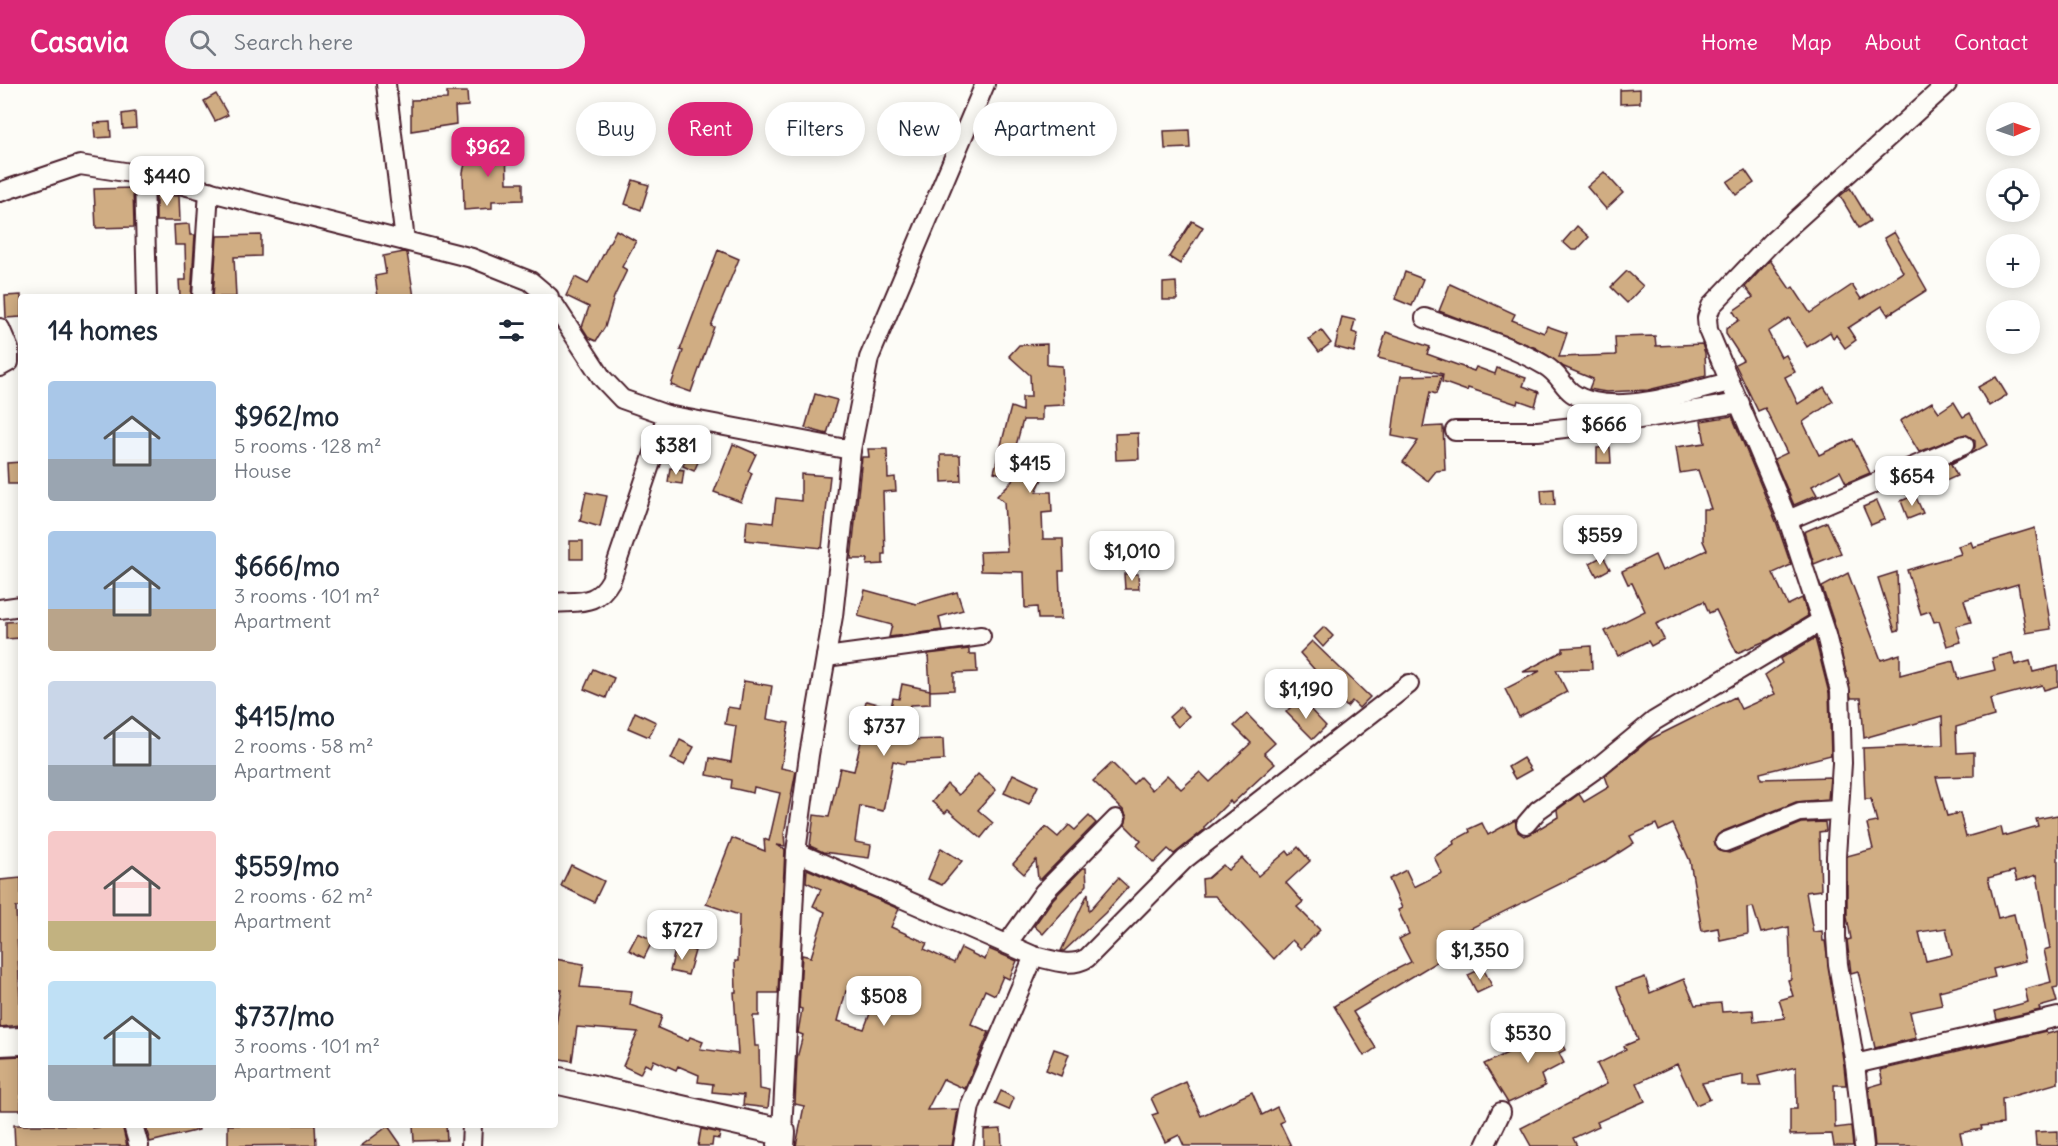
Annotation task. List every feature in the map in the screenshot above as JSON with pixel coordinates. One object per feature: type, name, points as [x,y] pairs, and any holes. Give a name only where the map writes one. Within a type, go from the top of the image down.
[{"type":"street","points":[[386,84],[405,241]]},
{"type":"street","points":[[558,1081],[781,1139],[796,852],[837,584],[851,450],[869,358],[985,84]]},
{"type":"street","points":[[1864,1146],[1855,1064],[1836,937],[1836,856],[1842,711],[1834,663],[1788,520],[1707,330],[1707,318],[1711,306],[1772,242],[1947,84]]},
{"type":"street","points":[[0,192],[80,165],[144,175],[472,258],[531,281],[546,294]]},
{"type":"street","points":[[144,175],[147,294]]},
{"type":"street","points":[[202,294],[209,191]]},
{"type":"street","points":[[558,311],[602,378],[622,399],[666,415],[851,450]]},
{"type":"street","points":[[1425,318],[1547,366],[1563,388],[1575,397],[1596,403],[1625,403],[1730,382]]},
{"type":"street","points":[[0,328],[11,357],[9,362],[0,367]]},
{"type":"street","points":[[1455,431],[1538,431],[1627,421],[1740,403]]},
{"type":"street","points":[[558,603],[594,600],[605,591],[611,580],[666,415]]},
{"type":"street","points":[[1788,520],[1964,445]]},
{"type":"street","points":[[0,609],[18,606]]},
{"type":"street","points":[[1526,824],[1538,810],[1598,768],[1654,721],[1821,621]]},
{"type":"street","points":[[826,657],[981,636]]},
{"type":"street","points":[[796,852],[1034,956],[1068,964],[1078,963],[1087,958],[1185,859],[1409,684]]},
{"type":"street","points":[[1725,842],[1800,812],[1839,810]]},
{"type":"street","points":[[1007,944],[1044,892],[1116,819]]},
{"type":"street","points":[[963,1146],[970,1106],[1034,956]]},
{"type":"street","points":[[1855,1064],[2058,1017]]},
{"type":"street","points":[[0,1042],[18,1041]]},
{"type":"street","points":[[1485,1146],[1501,1112]]},
{"type":"street","points":[[134,1128],[139,1146]]},
{"type":"street","points":[[471,1146],[472,1128]]},
{"type":"building","points":[[1640,89],[1640,103],[1620,104],[1620,90]]},
{"type":"building","points":[[447,92],[467,92],[468,106],[455,107],[456,124],[411,131],[411,100],[447,99]]},
{"type":"building","points":[[216,94],[228,115],[215,121],[204,101]]},
{"type":"building","points":[[135,112],[136,128],[123,129],[122,114]]},
{"type":"building","points":[[110,122],[111,137],[95,138],[94,123]]},
{"type":"building","points":[[1189,130],[1190,148],[1165,149],[1164,131]]},
{"type":"building","points":[[486,137],[487,148],[506,147],[507,183],[523,183],[523,200],[492,201],[492,208],[464,210],[463,172],[466,160],[471,160],[472,138]]},
{"type":"building","points":[[1745,170],[1754,183],[1736,195],[1727,182]]},
{"type":"building","points":[[1604,172],[1623,193],[1606,209],[1587,187]]},
{"type":"building","points":[[633,180],[649,185],[641,210],[625,204]]},
{"type":"building","points":[[133,188],[134,227],[96,228],[94,189]]},
{"type":"building","points":[[1850,188],[1870,221],[1859,228],[1840,196]]},
{"type":"building","points":[[156,190],[164,192],[164,195],[179,196],[180,221],[156,221]]},
{"type":"building","points":[[1192,221],[1203,227],[1180,264],[1169,257]]},
{"type":"building","points":[[189,224],[190,235],[195,235],[191,294],[180,294],[179,280],[186,280],[185,245],[175,245],[174,225]]},
{"type":"building","points":[[1577,226],[1589,237],[1577,250],[1572,250],[1563,242]]},
{"type":"building","points":[[616,230],[636,241],[622,267],[627,270],[614,297],[605,327],[596,341],[589,338],[582,327],[589,307],[566,296],[575,277],[588,284]]},
{"type":"building","points":[[1894,232],[1927,290],[1888,315],[1882,306],[1848,328],[1856,340],[1845,348],[1836,335],[1833,338],[1830,332],[1807,347],[1789,318],[1768,332],[1781,357],[1786,355],[1795,372],[1785,377],[1798,404],[1824,387],[1833,401],[1803,422],[1819,455],[1853,439],[1870,473],[1846,483],[1840,471],[1812,486],[1817,495],[1794,505],[1774,459],[1787,453],[1765,408],[1758,411],[1735,364],[1743,360],[1726,334],[1726,329],[1739,320],[1733,311],[1753,297],[1745,287],[1770,260],[1790,289],[1793,287],[1810,313],[1852,285],[1861,299],[1903,272],[1884,238]]},
{"type":"building","points":[[261,235],[261,256],[234,257],[236,294],[213,294],[217,236]]},
{"type":"building","points":[[718,250],[739,259],[711,326],[714,327],[691,392],[671,385],[683,351],[680,350]]},
{"type":"building","points":[[407,253],[414,294],[378,294],[375,276],[386,274],[383,256]]},
{"type":"building","points":[[1627,271],[1643,286],[1627,303],[1611,287]]},
{"type":"building","points":[[1405,272],[1423,279],[1412,306],[1395,299]]},
{"type":"building","points":[[1176,282],[1177,300],[1163,300],[1163,283]]},
{"type":"building","points":[[1450,284],[1515,314],[1512,320],[1544,333],[1547,326],[1567,333],[1559,357],[1616,355],[1615,337],[1655,336],[1656,346],[1702,344],[1705,353],[1706,376],[1648,390],[1606,392],[1589,389],[1593,379],[1564,367],[1536,348],[1439,311]]},
{"type":"building","points":[[18,295],[18,317],[6,318],[5,296]]},
{"type":"building","points":[[1342,317],[1355,320],[1352,332],[1358,334],[1354,352],[1335,347]]},
{"type":"building","points":[[1321,330],[1331,343],[1319,352],[1309,339]]},
{"type":"building","points":[[1386,332],[1430,347],[1427,354],[1474,371],[1476,367],[1495,374],[1497,368],[1526,378],[1523,386],[1539,392],[1535,406],[1518,400],[1517,404],[1468,388],[1467,391],[1442,382],[1443,374],[1378,358]]},
{"type":"building","points":[[1047,344],[1047,365],[1062,366],[1064,405],[1042,406],[1042,420],[1023,420],[1012,460],[1045,473],[1036,492],[1051,492],[1052,512],[1042,513],[1043,539],[1063,539],[1064,571],[1059,571],[1061,619],[1038,619],[1037,607],[1025,608],[1024,572],[981,571],[980,552],[1007,551],[1004,502],[997,496],[1015,478],[994,472],[1011,407],[1022,411],[1022,397],[1031,397],[1030,375],[1009,356],[1019,345]]},
{"type":"building","points":[[1442,375],[1436,394],[1430,392],[1423,427],[1443,426],[1445,470],[1436,471],[1428,481],[1403,462],[1418,441],[1392,436],[1394,419],[1401,376]]},
{"type":"building","points":[[1996,377],[2007,395],[1989,406],[1978,387]]},
{"type":"building","points":[[815,394],[837,400],[827,434],[805,428]]},
{"type":"building","points":[[1932,402],[1939,412],[1954,402],[1963,417],[1970,413],[1987,445],[1970,454],[1975,447],[1975,441],[1965,434],[1919,452],[1900,421]]},
{"type":"building","points":[[1732,416],[1777,524],[1791,565],[1773,573],[1788,605],[1802,598],[1808,616],[1770,639],[1737,653],[1716,610],[1709,613],[1704,601],[1656,624],[1664,639],[1651,646],[1648,641],[1618,656],[1605,631],[1645,611],[1632,583],[1628,584],[1622,571],[1655,555],[1662,571],[1707,550],[1703,541],[1703,509],[1711,509],[1698,470],[1680,473],[1676,447],[1705,443],[1701,421]]},
{"type":"building","points":[[1138,433],[1139,459],[1116,460],[1115,434]]},
{"type":"building","points":[[695,435],[708,440],[694,471],[683,466]]},
{"type":"building","points":[[733,444],[756,454],[748,471],[752,473],[741,502],[714,492]]},
{"type":"building","points":[[1610,447],[1611,463],[1597,463],[1597,448]]},
{"type":"building","points":[[868,449],[887,449],[888,478],[895,477],[896,491],[883,492],[885,554],[883,554],[883,564],[867,565],[868,559],[851,559],[862,457],[869,457]]},
{"type":"building","points":[[941,455],[960,455],[961,481],[942,482]]},
{"type":"building","points":[[1966,456],[1951,464],[1957,476],[1914,495],[1908,481]]},
{"type":"building","points":[[18,462],[18,484],[8,484],[7,463]]},
{"type":"building","points":[[670,468],[684,470],[682,484],[668,482]]},
{"type":"building","points":[[801,474],[830,476],[822,548],[745,540],[747,520],[773,523],[776,498],[801,501]]},
{"type":"building","points":[[1554,489],[1555,505],[1542,505],[1541,490]]},
{"type":"building","points":[[586,492],[607,496],[600,527],[580,521]]},
{"type":"building","points":[[1915,495],[1923,513],[1908,519],[1901,501]]},
{"type":"building","points":[[1877,501],[1885,519],[1871,525],[1863,507]]},
{"type":"building","points":[[1827,522],[1841,553],[1814,564],[1804,532]]},
{"type":"building","points":[[2035,528],[2051,629],[2026,633],[2018,584],[1964,600],[1971,622],[1956,626],[1961,642],[1947,646],[1939,621],[1934,622],[1930,611],[1921,614],[1907,570],[1961,554],[1958,546],[1971,542],[1973,547]]},
{"type":"building","points":[[570,541],[583,541],[583,559],[570,559]]},
{"type":"building","points":[[1603,556],[1610,569],[1597,576],[1590,563]]},
{"type":"building","points":[[1897,572],[1899,630],[1895,631],[1878,578]]},
{"type":"building","points":[[1848,573],[1881,660],[1900,654],[1900,675],[1953,661],[1958,679],[1995,670],[1992,658],[2012,653],[2015,665],[2030,661],[2033,672],[2058,666],[2058,686],[2044,690],[2042,685],[1990,699],[1994,716],[1956,727],[1957,753],[1974,752],[1974,776],[1936,777],[1947,816],[1960,813],[1966,837],[2001,827],[2003,836],[2038,826],[2036,819],[2058,815],[2058,987],[2053,988],[2057,1002],[2039,1007],[2040,1010],[1997,1020],[1995,1011],[2028,1002],[2025,989],[2051,982],[2044,950],[2050,948],[2037,875],[2017,881],[2014,871],[1988,878],[1998,918],[2014,914],[2025,961],[1993,969],[1995,977],[1939,991],[1942,1005],[1910,1012],[1916,1038],[1875,1048],[1858,971],[1851,973],[1847,940],[1851,939],[1847,917],[1847,856],[1873,849],[1867,824],[1877,822],[1871,799],[1865,799],[1863,748],[1943,745],[1942,716],[1864,738],[1861,698],[1851,698],[1837,632],[1822,587]],"holes":[[[1946,928],[1952,955],[1926,961],[1919,932]]]},
{"type":"building","points":[[1124,574],[1138,574],[1139,589],[1125,589]]},
{"type":"building","points":[[865,590],[916,604],[957,592],[963,610],[939,617],[942,630],[889,637],[892,625],[858,616]]},
{"type":"building","points":[[18,621],[18,638],[6,639],[6,622]]},
{"type":"building","points":[[1324,627],[1333,636],[1323,647],[1314,637]]},
{"type":"building","points":[[1815,638],[1829,693],[1831,755],[1760,773],[1761,779],[1830,777],[1828,799],[1796,802],[1721,832],[1714,841],[1719,851],[1729,853],[1802,823],[1825,822],[1826,831],[1819,832],[1821,890],[1806,892],[1813,932],[1822,931],[1823,941],[1825,941],[1844,1066],[1846,1085],[1834,1085],[1835,1128],[1851,1126],[1853,1146],[1834,1146],[1832,1134],[1790,1135],[1790,1109],[1797,1109],[1796,1067],[1758,1076],[1761,1086],[1743,1086],[1743,1075],[1702,1083],[1710,1099],[1696,1105],[1677,1064],[1637,1083],[1645,1101],[1597,1122],[1599,1126],[1573,1138],[1577,1146],[1531,1146],[1521,1128],[1607,1084],[1597,1064],[1626,1050],[1624,1046],[1638,1040],[1617,987],[1645,977],[1650,993],[1684,979],[1695,1005],[1721,1003],[1722,1012],[1753,1010],[1754,1022],[1785,1018],[1779,1000],[1793,996],[1788,980],[1791,979],[1789,927],[1761,933],[1753,907],[1747,908],[1748,934],[1720,940],[1718,928],[1702,931],[1690,861],[1673,824],[1659,831],[1656,824],[1630,836],[1634,843],[1606,861],[1449,939],[1455,951],[1353,1012],[1376,1048],[1364,1056],[1334,1006],[1381,977],[1411,962],[1399,939],[1409,934],[1398,910],[1402,908],[1389,879],[1406,870],[1414,887],[1442,873],[1434,857],[1454,844],[1453,841],[1470,832],[1469,829],[1482,823],[1488,835],[1515,820],[1518,832],[1524,836],[1530,834],[1558,817],[1557,810],[1579,794],[1584,802],[1609,787],[1605,776],[1649,740],[1735,697],[1741,709],[1775,694],[1765,675],[1782,663],[1780,659]]},
{"type":"building","points":[[1312,641],[1370,697],[1359,708],[1352,701],[1347,707],[1300,653]]},
{"type":"building","points":[[1591,646],[1592,669],[1556,670],[1567,692],[1519,717],[1505,689],[1540,671],[1523,672],[1563,651],[1563,648]]},
{"type":"building","points":[[969,649],[969,654],[976,654],[977,672],[954,673],[954,690],[930,691],[930,704],[910,705],[903,740],[943,739],[944,760],[906,762],[905,764],[893,761],[883,811],[860,806],[855,842],[871,845],[869,858],[823,852],[810,846],[814,815],[829,817],[840,768],[854,771],[863,733],[859,732],[866,701],[891,707],[893,698],[899,699],[902,684],[930,690],[928,654]]},
{"type":"building","points":[[593,669],[614,678],[606,698],[584,689]]},
{"type":"building","points":[[744,681],[772,686],[767,719],[789,723],[781,768],[796,771],[784,834],[785,846],[776,845],[785,849],[778,993],[759,993],[759,1016],[753,1016],[755,1046],[759,1046],[760,1089],[770,1091],[768,1108],[743,1105],[744,1095],[712,1092],[713,1084],[698,1082],[699,1075],[678,1066],[676,1070],[654,1060],[651,1067],[645,1064],[640,1074],[623,1066],[638,1032],[577,1027],[572,1061],[558,1059],[558,1012],[562,990],[558,990],[558,960],[584,964],[580,987],[632,991],[630,1005],[662,1016],[658,1028],[688,1041],[690,1037],[703,1042],[700,1049],[738,1054],[734,992],[736,992],[735,961],[738,961],[739,915],[706,904],[732,838],[765,851],[764,839],[769,841],[780,793],[754,787],[753,793],[731,788],[732,780],[707,775],[710,758],[731,762],[736,726],[725,724],[728,707],[740,709]]},
{"type":"building","points":[[1296,702],[1306,711],[1309,708],[1326,726],[1313,739],[1286,712]]},
{"type":"building","points":[[1180,707],[1189,716],[1178,727],[1169,717]]},
{"type":"building","points":[[635,712],[656,722],[649,737],[628,728]]},
{"type":"building","points":[[1247,714],[1275,743],[1264,753],[1275,764],[1232,804],[1230,801],[1204,827],[1204,830],[1174,854],[1168,849],[1154,863],[1137,845],[1141,841],[1125,825],[1127,817],[1124,811],[1093,781],[1112,763],[1133,784],[1140,777],[1152,790],[1167,775],[1181,789],[1200,772],[1210,782],[1251,743],[1234,726]]},
{"type":"building","points":[[680,740],[694,747],[684,765],[671,759]]},
{"type":"building","points":[[1523,758],[1531,770],[1515,779],[1508,767]]},
{"type":"building","points":[[978,774],[996,790],[978,810],[993,823],[981,838],[948,810],[945,813],[932,802],[947,784],[959,795]]},
{"type":"building","points":[[1013,774],[1038,786],[1029,804],[1004,793]]},
{"type":"building","points":[[1089,816],[1096,823],[1041,879],[1038,879],[1036,860],[1024,874],[1013,864],[1046,827],[1058,837],[1069,825],[1075,830]]},
{"type":"building","points":[[1298,847],[1310,861],[1286,883],[1303,902],[1297,907],[1320,930],[1301,949],[1292,940],[1274,959],[1215,896],[1203,896],[1202,879],[1208,878],[1223,865],[1228,870],[1242,858],[1258,876],[1287,851],[1290,855]]},
{"type":"building","points":[[941,848],[962,861],[942,885],[928,879]]},
{"type":"building","points":[[571,865],[604,881],[594,902],[561,886]]},
{"type":"building","points":[[1083,868],[1086,868],[1087,885],[1043,934],[1034,926],[1053,899]]},
{"type":"building","points":[[807,869],[899,909],[891,927],[927,943],[924,949],[954,963],[961,948],[985,960],[989,949],[1017,961],[1009,979],[1003,976],[995,995],[985,990],[971,1024],[989,1032],[965,1089],[943,1079],[927,1110],[958,1109],[952,1146],[796,1146],[804,1106],[795,1104],[797,1058],[803,1035],[798,1033],[802,1009],[799,1008],[802,955],[811,957],[825,912],[813,906],[821,889],[806,882]],"holes":[[[846,991],[874,1003],[864,1029],[838,1021]]]},
{"type":"building","points":[[18,878],[18,907],[16,907],[18,1025],[0,1027],[0,880]]},
{"type":"building","points":[[1118,878],[1128,887],[1105,913],[1064,951],[1061,951],[1088,893],[1089,911]]},
{"type":"building","points":[[638,933],[653,940],[644,958],[629,950]]},
{"type":"building","points":[[676,946],[695,951],[688,975],[670,971]]},
{"type":"building","points":[[1483,968],[1492,986],[1477,993],[1468,975]]},
{"type":"building","points":[[1551,1020],[1565,1050],[1559,1053],[1564,1063],[1541,1075],[1545,1086],[1508,1103],[1484,1064],[1537,1039],[1532,1029]]},
{"type":"building","points":[[2046,1031],[2047,1034],[2058,1031],[2058,1083],[2002,1099],[2003,1124],[1981,1126],[1982,1129],[1960,1133],[1963,1146],[1875,1146],[1869,1087],[1883,1083],[1880,1070]]},
{"type":"building","points":[[1054,1049],[1069,1054],[1061,1076],[1046,1070]]},
{"type":"building","points":[[18,1056],[18,1110],[0,1110],[0,1057]]},
{"type":"building","points":[[1186,1082],[1201,1116],[1252,1092],[1262,1115],[1277,1107],[1284,1121],[1280,1123],[1291,1146],[1184,1146],[1179,1135],[1165,1142],[1152,1115],[1158,1113],[1151,1098]]},
{"type":"building","points":[[1001,1091],[1014,1098],[1009,1110],[995,1104]]},
{"type":"building","points":[[14,1125],[18,1125],[18,1128],[123,1128],[127,1146],[15,1146]]},
{"type":"building","points":[[146,1128],[199,1128],[199,1130],[150,1142]]},
{"type":"building","points":[[228,1128],[315,1128],[316,1145],[228,1146]]},
{"type":"building","points":[[385,1128],[389,1128],[402,1146],[361,1146]]},
{"type":"building","points":[[413,1128],[446,1128],[447,1140],[414,1141]]},
{"type":"building","points":[[701,1129],[720,1133],[719,1139],[713,1138],[712,1146],[698,1146]]},
{"type":"building","points":[[1001,1129],[1002,1146],[984,1146],[984,1130]]},
{"type":"building","points":[[2058,1131],[2058,1146],[2036,1146],[2035,1132]]}]
